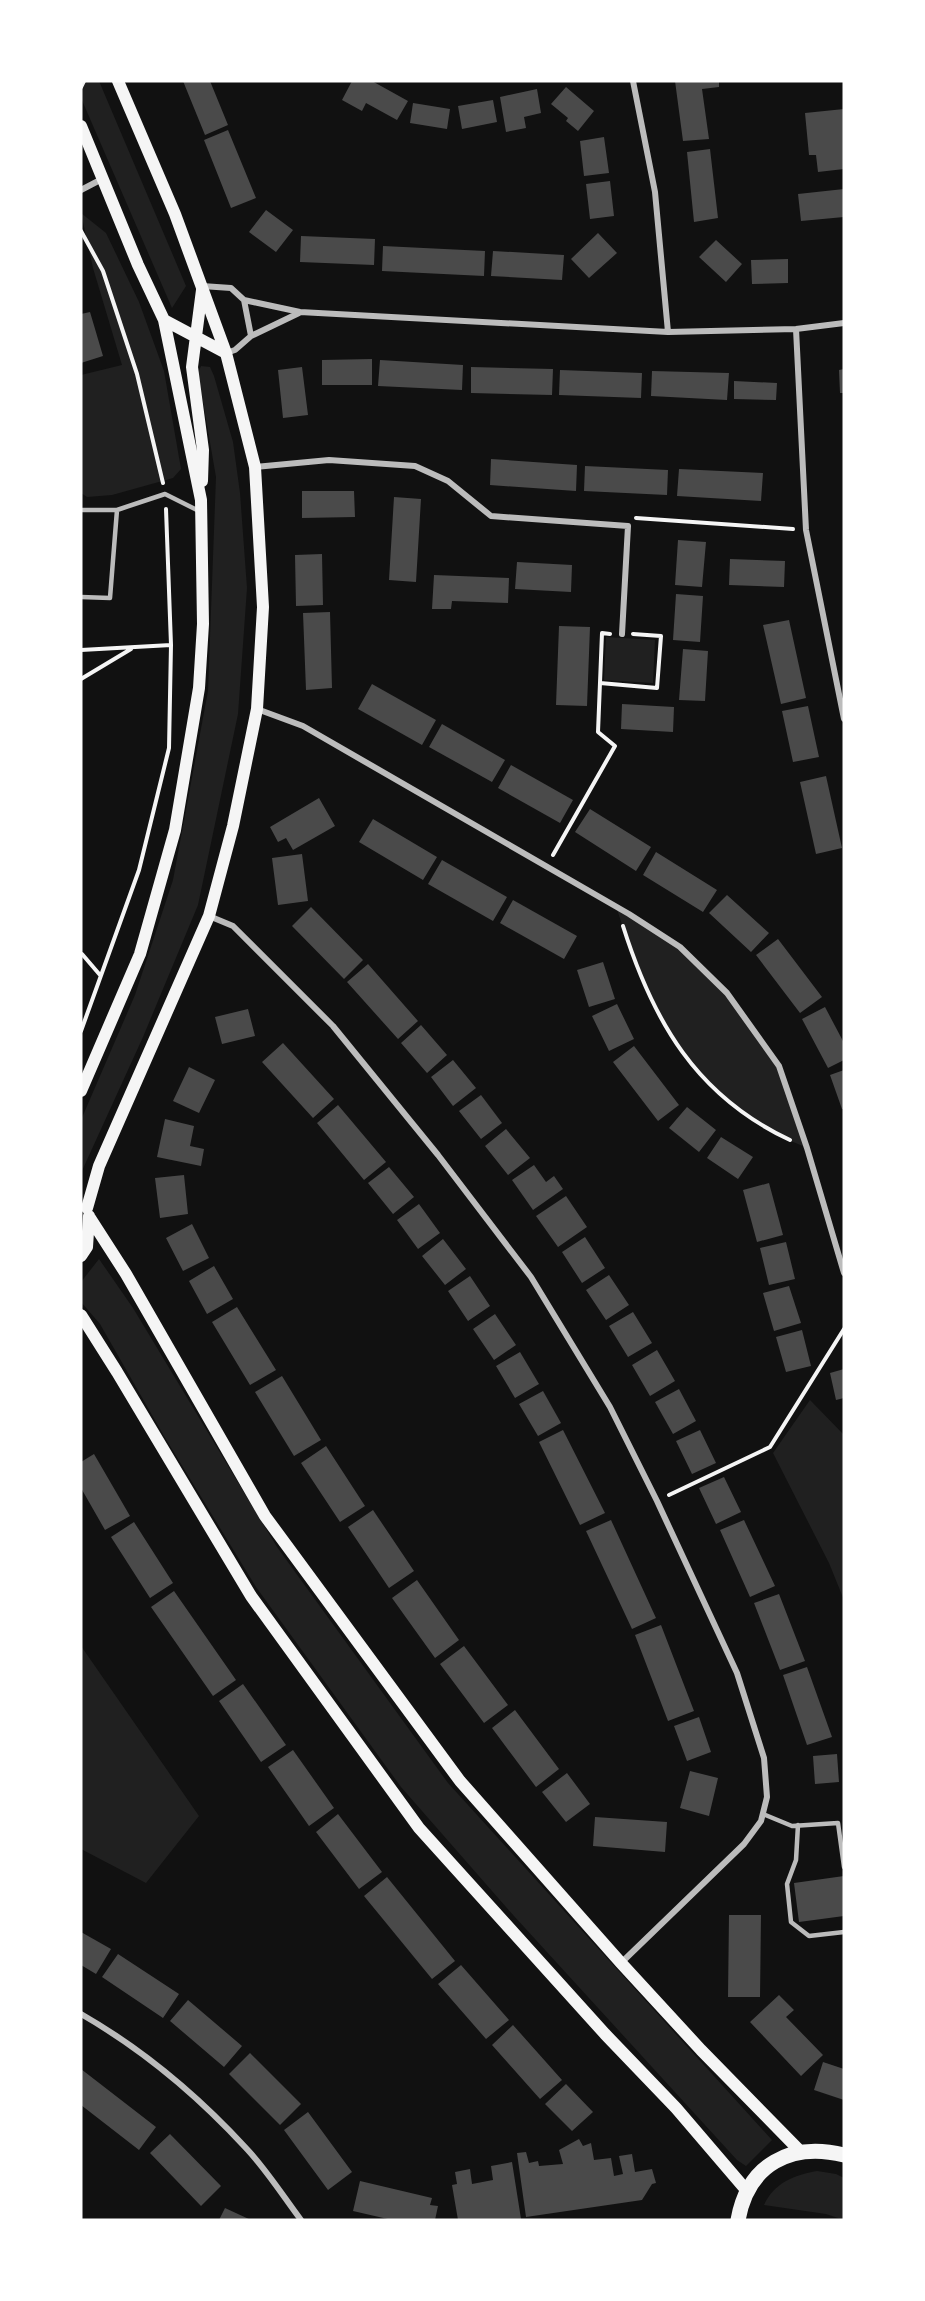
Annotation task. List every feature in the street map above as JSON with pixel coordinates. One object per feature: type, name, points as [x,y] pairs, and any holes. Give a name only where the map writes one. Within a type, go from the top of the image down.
[{"type":"main road","points":[[81,1256],[87,1247],[86,1208],[99,1166],[209,916],[233,826],[257,709],[263,607],[255,467],[226,353],[175,214],[118,81]]},
{"type":"main road","points":[[81,126],[138,265],[164,320],[201,506]]},
{"type":"main road","points":[[81,1091],[140,954],[175,830],[199,688],[203,624],[201,506],[203,450],[192,367],[202,286]]},
{"type":"main road","points":[[164,320],[226,353]]},
{"type":"main road","points":[[86,1208],[265,1516],[460,1781],[621,1963],[701,2050],[800,2151]]},
{"type":"main road","points":[[81,1316],[117,1372],[250,1596],[419,1828],[605,2034],[676,2108],[747,2191]]},
{"type":"main road","points":[[738,2220],[747,2191],[760,2172],[779,2159],[800,2151],[823,2150],[844,2155]]},
{"type":"street","points":[[633,81],[655,192],[668,332]]},
{"type":"street","points":[[81,190],[102,179]]},
{"type":"street","points":[[202,286],[231,288],[244,300],[300,312],[668,332],[796,328],[844,323]]},
{"type":"street","points":[[244,300],[251,336]]},
{"type":"street","points":[[226,353],[235,350],[251,336],[300,312]]},
{"type":"street","points":[[796,328],[806,530],[844,719]]},
{"type":"street","points":[[255,467],[329,460],[415,466],[448,481],[491,516],[628,526],[621,634]]},
{"type":"street","points":[[257,709],[303,726],[616,906],[680,947],[727,993],[779,1066],[807,1148],[844,1273]]},
{"type":"street","points":[[209,916],[233,926],[333,1026],[438,1155],[531,1277],[610,1407],[657,1501],[737,1673],[764,1758],[767,1797],[761,1821],[744,1844],[621,1963]]},
{"type":"street","points":[[81,2014],[145,2055],[185,2088],[246,2148],[301,2220]]},
{"type":"lane","points":[[81,510],[117,510],[165,494],[201,506]]},
{"type":"lane","points":[[81,597],[110,598],[117,510]]},
{"type":"lane","points":[[763,1814],[792,1826],[838,1823],[844,1867]]},
{"type":"lane","points":[[798,1826],[796,1860],[787,1884],[791,1922],[809,1936],[844,1932]]},
{"type":"path","points":[[81,87],[84,81]]},
{"type":"path","points":[[81,231],[103,270],[137,374],[165,494],[171,645],[169,748],[138,870],[81,1031]]},
{"type":"path","points":[[628,526],[631,517],[806,530]]},
{"type":"path","points":[[547,867],[615,746],[598,732],[602,633],[661,636],[657,688],[600,683]]},
{"type":"path","points":[[81,651],[171,645]]},
{"type":"path","points":[[81,679],[132,648]]},
{"type":"path","points":[[616,906],[633,960],[651,1001],[673,1041],[713,1088],[763,1127],[807,1148]]},
{"type":"path","points":[[81,954],[100,975]]},
{"type":"path","points":[[81,1010],[88,1010]]},
{"type":"path","points":[[657,1501],[770,1447],[844,1329]]},
{"type":"shaded area","points":[[81,81],[99,81],[186,286],[172,308],[81,98]]},
{"type":"shaded area","points":[[81,213],[106,233],[139,302],[164,371],[181,469],[173,478],[112,495],[87,497],[81,493],[81,375],[122,365],[93,268]]},
{"type":"shaded area","points":[[201,366],[210,367],[214,376],[233,442],[240,493],[247,588],[238,714],[198,905],[143,1037],[81,1173],[81,1120],[135,995],[173,880],[208,691],[216,477],[198,373]]},
{"type":"shaded area","points":[[606,637],[655,640],[653,683],[604,680]]},
{"type":"shaded area","points":[[616,906],[680,947],[727,993],[779,1066],[807,1148],[761,1126],[724,1098],[691,1065],[654,1009],[633,958]]},
{"type":"shaded area","points":[[99,1259],[133,1308],[277,1547],[448,1783],[772,2140],[746,2166],[737,2160],[514,1916],[401,1787],[256,1587],[164,1436],[100,1324],[81,1302],[81,1282]]},
{"type":"shaded area","points":[[810,1400],[844,1435],[844,1600],[829,1563],[773,1453]]},
{"type":"shaded area","points":[[81,1646],[199,1816],[146,1883],[81,1849]]},
{"type":"shaded area","points":[[817,2171],[836,2174],[844,2178],[844,2220],[826,2214],[764,2205],[773,2191],[786,2181]]},
{"type":"building","points":[[183,81],[210,81],[228,125],[205,135]]},
{"type":"building","points":[[352,81],[372,81],[408,101],[397,120],[366,103],[362,111],[342,100]]},
{"type":"building","points":[[675,81],[719,81],[719,87],[702,89],[709,139],[683,141]]},
{"type":"building","points":[[566,87],[594,111],[578,131],[566,121],[568,118],[551,104]]},
{"type":"building","points":[[537,89],[541,113],[524,117],[526,128],[506,132],[500,97]]},
{"type":"building","points":[[493,100],[497,122],[462,129],[458,106]]},
{"type":"building","points":[[413,103],[450,109],[447,129],[410,123]]},
{"type":"building","points":[[844,109],[844,169],[818,172],[816,155],[809,155],[805,113]]},
{"type":"building","points":[[228,130],[256,198],[231,208],[204,140]]},
{"type":"building","points":[[604,137],[609,173],[584,176],[580,141]]},
{"type":"building","points":[[710,149],[718,218],[694,222],[687,152]]},
{"type":"building","points":[[610,181],[614,216],[590,219],[586,184]]},
{"type":"building","points":[[844,189],[844,217],[801,221],[798,194]]},
{"type":"building","points":[[266,210],[293,230],[276,252],[249,232]]},
{"type":"building","points":[[598,233],[617,253],[589,278],[571,259]]},
{"type":"building","points":[[301,236],[375,239],[374,265],[300,262]]},
{"type":"building","points":[[716,240],[742,264],[726,282],[699,257]]},
{"type":"building","points":[[383,246],[485,251],[484,276],[382,271]]},
{"type":"building","points":[[493,251],[564,255],[562,280],[491,276]]},
{"type":"building","points":[[788,259],[788,283],[752,284],[751,260]]},
{"type":"building","points":[[90,312],[103,356],[81,363],[81,314]]},
{"type":"building","points":[[372,359],[372,385],[322,385],[322,360]]},
{"type":"building","points":[[380,360],[463,365],[462,390],[378,386]]},
{"type":"building","points":[[302,367],[308,415],[283,418],[278,370]]},
{"type":"building","points":[[471,367],[553,369],[552,395],[471,393]]},
{"type":"building","points":[[844,369],[844,393],[840,393],[839,370]]},
{"type":"building","points":[[560,370],[642,373],[641,398],[559,395]]},
{"type":"building","points":[[652,371],[729,373],[727,400],[651,396]]},
{"type":"building","points":[[734,381],[777,383],[776,400],[734,399]]},
{"type":"building","points":[[491,459],[577,465],[576,491],[490,485]]},
{"type":"building","points":[[585,466],[668,470],[667,495],[584,491]]},
{"type":"building","points":[[679,469],[763,473],[761,501],[677,496]]},
{"type":"building","points":[[302,491],[354,491],[355,517],[302,518]]},
{"type":"building","points":[[394,497],[421,499],[416,582],[389,580]]},
{"type":"building","points":[[678,540],[706,542],[702,587],[675,585]]},
{"type":"building","points":[[322,554],[323,605],[296,606],[295,555]]},
{"type":"building","points":[[730,559],[785,561],[784,587],[729,585]]},
{"type":"building","points":[[517,562],[572,565],[571,592],[515,589]]},
{"type":"building","points":[[434,575],[509,578],[508,603],[452,601],[451,609],[432,609]]},
{"type":"building","points":[[676,594],[703,596],[700,642],[673,640]]},
{"type":"building","points":[[330,612],[332,688],[306,690],[303,613]]},
{"type":"building","points":[[789,620],[806,698],[781,704],[763,625]]},
{"type":"building","points":[[559,626],[590,627],[587,706],[556,705]]},
{"type":"building","points":[[683,649],[708,651],[705,701],[679,700]]},
{"type":"building","points":[[372,684],[436,720],[422,745],[358,709]]},
{"type":"building","points":[[622,704],[674,707],[673,732],[621,729]]},
{"type":"building","points":[[808,706],[819,757],[793,762],[782,711]]},
{"type":"building","points":[[442,724],[505,760],[492,782],[429,747]]},
{"type":"building","points":[[511,765],[573,800],[560,823],[498,788]]},
{"type":"building","points":[[826,776],[842,848],[816,854],[800,782]]},
{"type":"building","points":[[319,798],[335,826],[293,850],[286,838],[278,842],[270,827]]},
{"type":"building","points":[[590,809],[651,847],[636,871],[575,832]]},
{"type":"building","points":[[373,819],[437,857],[423,880],[359,842]]},
{"type":"building","points":[[656,852],[717,890],[703,912],[643,875]]},
{"type":"building","points":[[302,854],[308,901],[278,905],[272,858]]},
{"type":"building","points":[[442,860],[507,897],[493,921],[428,884]]},
{"type":"building","points":[[727,895],[769,933],[751,952],[709,913]]},
{"type":"building","points":[[513,900],[577,936],[564,959],[500,923]]},
{"type":"building","points":[[311,907],[363,960],[344,979],[292,926]]},
{"type":"building","points":[[778,939],[822,997],[800,1013],[756,955]]},
{"type":"building","points":[[603,962],[615,999],[589,1007],[577,970]]},
{"type":"building","points":[[368,964],[418,1021],[398,1039],[347,982]]},
{"type":"building","points":[[617,1004],[634,1039],[609,1051],[592,1016]]},
{"type":"building","points":[[825,1007],[844,1043],[844,1060],[828,1068],[802,1019]]},
{"type":"building","points":[[248,1009],[255,1036],[222,1044],[215,1017]]},
{"type":"building","points":[[421,1025],[447,1055],[427,1073],[401,1043]]},
{"type":"building","points":[[283,1043],[334,1099],[313,1118],[262,1062]]},
{"type":"building","points":[[634,1046],[679,1105],[658,1121],[613,1062]]},
{"type":"building","points":[[453,1060],[476,1088],[453,1106],[431,1077]]},
{"type":"building","points":[[189,1067],[215,1080],[199,1113],[173,1101]]},
{"type":"building","points":[[844,1070],[844,1109],[842,1109],[830,1075]]},
{"type":"building","points":[[481,1095],[502,1123],[481,1139],[459,1111]]},
{"type":"building","points":[[338,1105],[386,1162],[364,1180],[317,1123]]},
{"type":"building","points":[[687,1107],[716,1130],[699,1152],[669,1128]]},
{"type":"building","points":[[165,1119],[194,1126],[190,1146],[204,1149],[201,1166],[157,1157]]},
{"type":"building","points":[[506,1129],[530,1158],[508,1175],[485,1146]]},
{"type":"building","points":[[721,1137],[753,1157],[738,1179],[707,1158]]},
{"type":"building","points":[[534,1165],[546,1182],[554,1176],[563,1189],[533,1210],[512,1180]]},
{"type":"building","points":[[389,1167],[414,1197],[393,1214],[368,1183]]},
{"type":"building","points":[[184,1175],[188,1214],[160,1218],[155,1178]]},
{"type":"building","points":[[769,1183],[783,1235],[757,1242],[743,1190]]},
{"type":"building","points":[[566,1196],[587,1227],[558,1247],[536,1216]]},
{"type":"building","points":[[419,1204],[440,1233],[418,1249],[397,1220]]},
{"type":"building","points":[[192,1224],[209,1258],[183,1271],[166,1238]]},
{"type":"building","points":[[585,1237],[605,1268],[582,1283],[562,1252]]},
{"type":"building","points":[[443,1239],[466,1269],[445,1285],[422,1256]]},
{"type":"building","points":[[786,1242],[795,1279],[769,1285],[760,1248]]},
{"type":"building","points":[[214,1266],[233,1299],[207,1314],[189,1281]]},
{"type":"building","points":[[609,1275],[629,1305],[606,1320],[586,1290]]},
{"type":"building","points":[[470,1276],[490,1306],[468,1321],[448,1291]]},
{"type":"building","points":[[789,1286],[801,1323],[774,1331],[763,1293]]},
{"type":"building","points":[[237,1307],[276,1370],[250,1385],[212,1322]]},
{"type":"building","points":[[633,1312],[652,1343],[628,1357],[609,1326]]},
{"type":"building","points":[[495,1314],[516,1345],[494,1360],[473,1329]]},
{"type":"building","points":[[802,1330],[811,1366],[786,1372],[776,1337]]},
{"type":"building","points":[[657,1350],[675,1381],[650,1396],[632,1365]]},
{"type":"building","points":[[520,1352],[539,1384],[515,1398],[496,1366]]},
{"type":"building","points":[[844,1369],[844,1398],[836,1400],[830,1373]]},
{"type":"building","points":[[282,1376],[321,1440],[294,1456],[255,1392]]},
{"type":"building","points":[[679,1389],[696,1421],[673,1434],[655,1402]]},
{"type":"building","points":[[543,1391],[561,1423],[538,1436],[519,1404]]},
{"type":"building","points":[[563,1430],[605,1513],[580,1525],[539,1442]]},
{"type":"building","points":[[700,1430],[716,1463],[692,1474],[676,1441]]},
{"type":"building","points":[[326,1446],[365,1506],[340,1522],[301,1463]]},
{"type":"building","points":[[94,1454],[130,1516],[105,1530],[81,1488],[81,1462]]},
{"type":"building","points":[[724,1477],[741,1512],[716,1524],[699,1488]]},
{"type":"building","points":[[373,1510],[414,1571],[389,1588],[348,1527]]},
{"type":"building","points":[[611,1520],[656,1618],[632,1629],[586,1531]]},
{"type":"building","points":[[744,1520],[775,1586],[750,1597],[720,1530]]},
{"type":"building","points":[[134,1522],[173,1583],[150,1598],[111,1537]]},
{"type":"building","points":[[417,1580],[459,1640],[435,1658],[392,1598]]},
{"type":"building","points":[[174,1591],[236,1680],[213,1696],[151,1607]]},
{"type":"building","points":[[779,1594],[805,1661],[780,1670],[754,1603]]},
{"type":"building","points":[[661,1625],[694,1711],[668,1721],[635,1635]]},
{"type":"building","points":[[464,1646],[508,1705],[484,1723],[440,1664]]},
{"type":"building","points":[[807,1667],[832,1737],[807,1745],[783,1675]]},
{"type":"building","points":[[243,1684],[286,1745],[261,1762],[219,1701]]},
{"type":"building","points":[[515,1710],[559,1769],[536,1787],[492,1728]]},
{"type":"building","points":[[699,1717],[711,1752],[687,1761],[674,1726]]},
{"type":"building","points":[[293,1750],[334,1808],[309,1826],[268,1767]]},
{"type":"building","points":[[837,1754],[839,1782],[815,1784],[813,1756]]},
{"type":"building","points":[[690,1771],[718,1778],[709,1816],[680,1808]]},
{"type":"building","points":[[567,1773],[590,1804],[566,1822],[542,1792]]},
{"type":"building","points":[[338,1814],[382,1872],[359,1889],[316,1832]]},
{"type":"building","points":[[595,1817],[667,1822],[665,1852],[593,1846]]},
{"type":"building","points":[[844,1876],[844,1916],[799,1922],[794,1883]]},
{"type":"building","points":[[387,1877],[455,1961],[432,1979],[364,1896]]},
{"type":"building","points":[[729,1915],[761,1915],[760,1997],[728,1997]]},
{"type":"building","points":[[81,1932],[111,1949],[96,1974],[81,1965]]},
{"type":"building","points":[[118,1954],[179,1994],[163,2018],[102,1977]]},
{"type":"building","points":[[461,1965],[509,2020],[486,2039],[438,1984]]},
{"type":"building","points":[[779,1995],[794,2010],[786,2017],[823,2055],[801,2076],[750,2022]]},
{"type":"building","points":[[188,2000],[242,2046],[224,2067],[170,2021]]},
{"type":"building","points":[[513,2025],[562,2080],[540,2099],[492,2045]]},
{"type":"building","points":[[250,2053],[301,2104],[280,2125],[229,2074]]},
{"type":"building","points":[[823,2062],[844,2069],[844,2100],[814,2090]]},
{"type":"building","points":[[81,2069],[156,2127],[139,2150],[81,2105]]},
{"type":"building","points":[[566,2084],[593,2112],[572,2131],[545,2104]]},
{"type":"building","points":[[308,2112],[352,2172],[328,2190],[284,2130]]},
{"type":"building","points":[[170,2134],[221,2186],[201,2206],[150,2153]]},
{"type":"building","points":[[579,2139],[583,2146],[591,2143],[594,2160],[611,2158],[614,2176],[623,2174],[619,2156],[632,2154],[635,2172],[652,2169],[656,2183],[652,2184],[642,2200],[526,2217],[517,2153],[526,2152],[529,2163],[538,2161],[539,2166],[563,2164],[559,2150]]},
{"type":"building","points":[[512,2162],[521,2219],[458,2220],[452,2185],[457,2184],[455,2172],[470,2169],[472,2184],[493,2180],[491,2166]]},
{"type":"building","points":[[360,2181],[432,2198],[430,2205],[438,2206],[435,2220],[392,2220],[353,2211]]},
{"type":"building","points":[[225,2208],[251,2220],[219,2220]]}]
